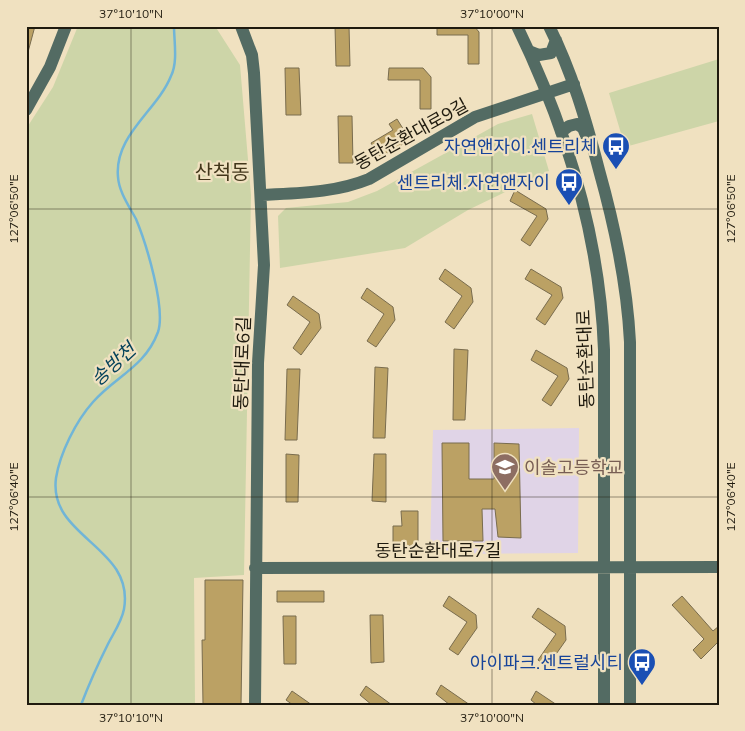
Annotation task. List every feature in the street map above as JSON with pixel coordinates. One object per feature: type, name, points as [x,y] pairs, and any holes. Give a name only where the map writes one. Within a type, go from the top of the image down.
[{"type":"street","points":[[26,110],[50,67],[66,26]]},
{"type":"street","name":"동탄대로6길","points":[[241,26],[252,55],[262,195],[264,274],[258,363],[255,705]]},
{"type":"street","name":"동탄순환대로","points":[[516,26],[548,94],[562,132],[590,238],[601,302],[604,350],[604,705]]},
{"type":"street","points":[[549,26],[574,84],[597,161],[619,246],[628,314],[626,567],[630,705]]},
{"type":"street","points":[[529,51],[539,55],[552,53],[556,40]]},
{"type":"street","name":"동탄순환대로9길","points":[[262,195],[352,186],[369,179],[475,117],[574,84]]},
{"type":"street","points":[[562,132],[577,124],[583,128],[597,161]]},
{"type":"street","name":"동탄순환대로7길","points":[[255,568],[719,567]]},
{"type":"shaded area","name":"이솔고등학교","points":[[579,428],[578,553],[430,554],[433,430]]},
{"type":"green space","points":[[78,26],[215,26],[240,65],[251,195],[244,575],[194,578],[195,705],[26,705],[26,129],[53,87]]},
{"type":"green space","points":[[719,59],[719,121],[625,147],[609,93]]},
{"type":"green space","points":[[532,114],[549,171],[468,210],[405,248],[280,268],[278,216],[286,208],[348,202],[377,191],[498,124]]},
{"type":"building","points":[[26,26],[35,26],[28,52],[26,52]]},
{"type":"building","points":[[335,26],[349,26],[350,66],[336,66]]},
{"type":"building","points":[[437,26],[474,26],[479,32],[479,64],[468,64],[468,35],[437,35]]},
{"type":"building","points":[[285,68],[299,68],[301,115],[286,115]]},
{"type":"building","points":[[389,68],[423,68],[431,77],[431,109],[420,109],[420,80],[388,80]]},
{"type":"building","points":[[338,116],[352,116],[353,163],[339,163]]},
{"type":"building","points":[[397,119],[410,140],[380,157],[371,143],[393,130],[389,124]]},
{"type":"building","points":[[515,190],[546,209],[548,219],[530,246],[521,240],[537,216],[510,201]]},
{"type":"building","points":[[445,269],[471,288],[473,302],[454,329],[445,322],[462,296],[439,279]]},
{"type":"building","points":[[531,269],[561,287],[563,298],[545,325],[536,319],[552,295],[525,279]]},
{"type":"building","points":[[367,288],[393,307],[395,320],[376,347],[367,341],[384,314],[361,298]]},
{"type":"building","points":[[293,296],[319,314],[321,328],[301,355],[293,348],[310,322],[287,305]]},
{"type":"building","points":[[454,349],[468,350],[465,420],[453,420]]},
{"type":"building","points":[[536,350],[567,368],[569,379],[551,406],[542,400],[558,376],[531,360]]},
{"type":"building","points":[[375,367],[388,368],[385,438],[373,438]]},
{"type":"building","points":[[287,369],[300,369],[297,440],[285,440]]},
{"type":"building","points":[[442,443],[469,443],[469,479],[494,479],[494,443],[519,444],[521,538],[498,537],[495,509],[482,509],[483,541],[443,541]]},
{"type":"building","points":[[286,454],[299,455],[298,502],[286,502]]},
{"type":"building","points":[[374,454],[386,454],[386,502],[372,501]]},
{"type":"building","points":[[401,511],[418,511],[418,546],[393,545],[393,526],[402,526]]},
{"type":"building","points":[[205,580],[243,580],[241,705],[203,705],[202,640],[205,640]]},
{"type":"building","points":[[277,591],[324,591],[324,602],[277,602]]},
{"type":"building","points":[[449,596],[476,615],[477,628],[458,655],[449,649],[467,622],[443,606]]},
{"type":"building","points":[[682,596],[713,631],[719,626],[719,641],[701,659],[693,650],[704,639],[672,605]]},
{"type":"building","points":[[538,608],[565,626],[566,640],[547,667],[538,660],[556,634],[532,617]]},
{"type":"building","points":[[370,615],[383,615],[384,662],[371,663]]},
{"type":"building","points":[[283,616],[296,616],[296,664],[284,664]]},
{"type":"building","points":[[441,685],[470,705],[450,705],[436,694]]},
{"type":"building","points":[[366,686],[392,705],[372,705],[360,695]]},
{"type":"building","points":[[292,691],[312,705],[293,705],[286,700]]},
{"type":"building","points":[[536,691],[557,705],[537,705],[531,700]]},
{"type":"waterway","name":"송방천","points":[[81,705],[121,618],[124,609],[124,588],[117,570],[65,515],[57,498],[56,478],[65,448],[81,418],[102,393],[138,363],[146,354],[158,332],[160,321],[154,276],[140,230],[120,188],[118,177],[119,162],[129,136],[165,89],[171,76],[175,58],[174,26]]},
{"type":"place","name":"자연앤자이.센트리체","points":[[616,170]]},
{"type":"place","name":"센트리체.자연앤자이","points":[[569,206]]},
{"type":"place","name":"이솔고등학교","points":[[505,491]]},
{"type":"place","name":"아이파크.센트럴시티","points":[[642,686]]},
{"type":"district","name":"산척동","points":[[222,171]]}]
